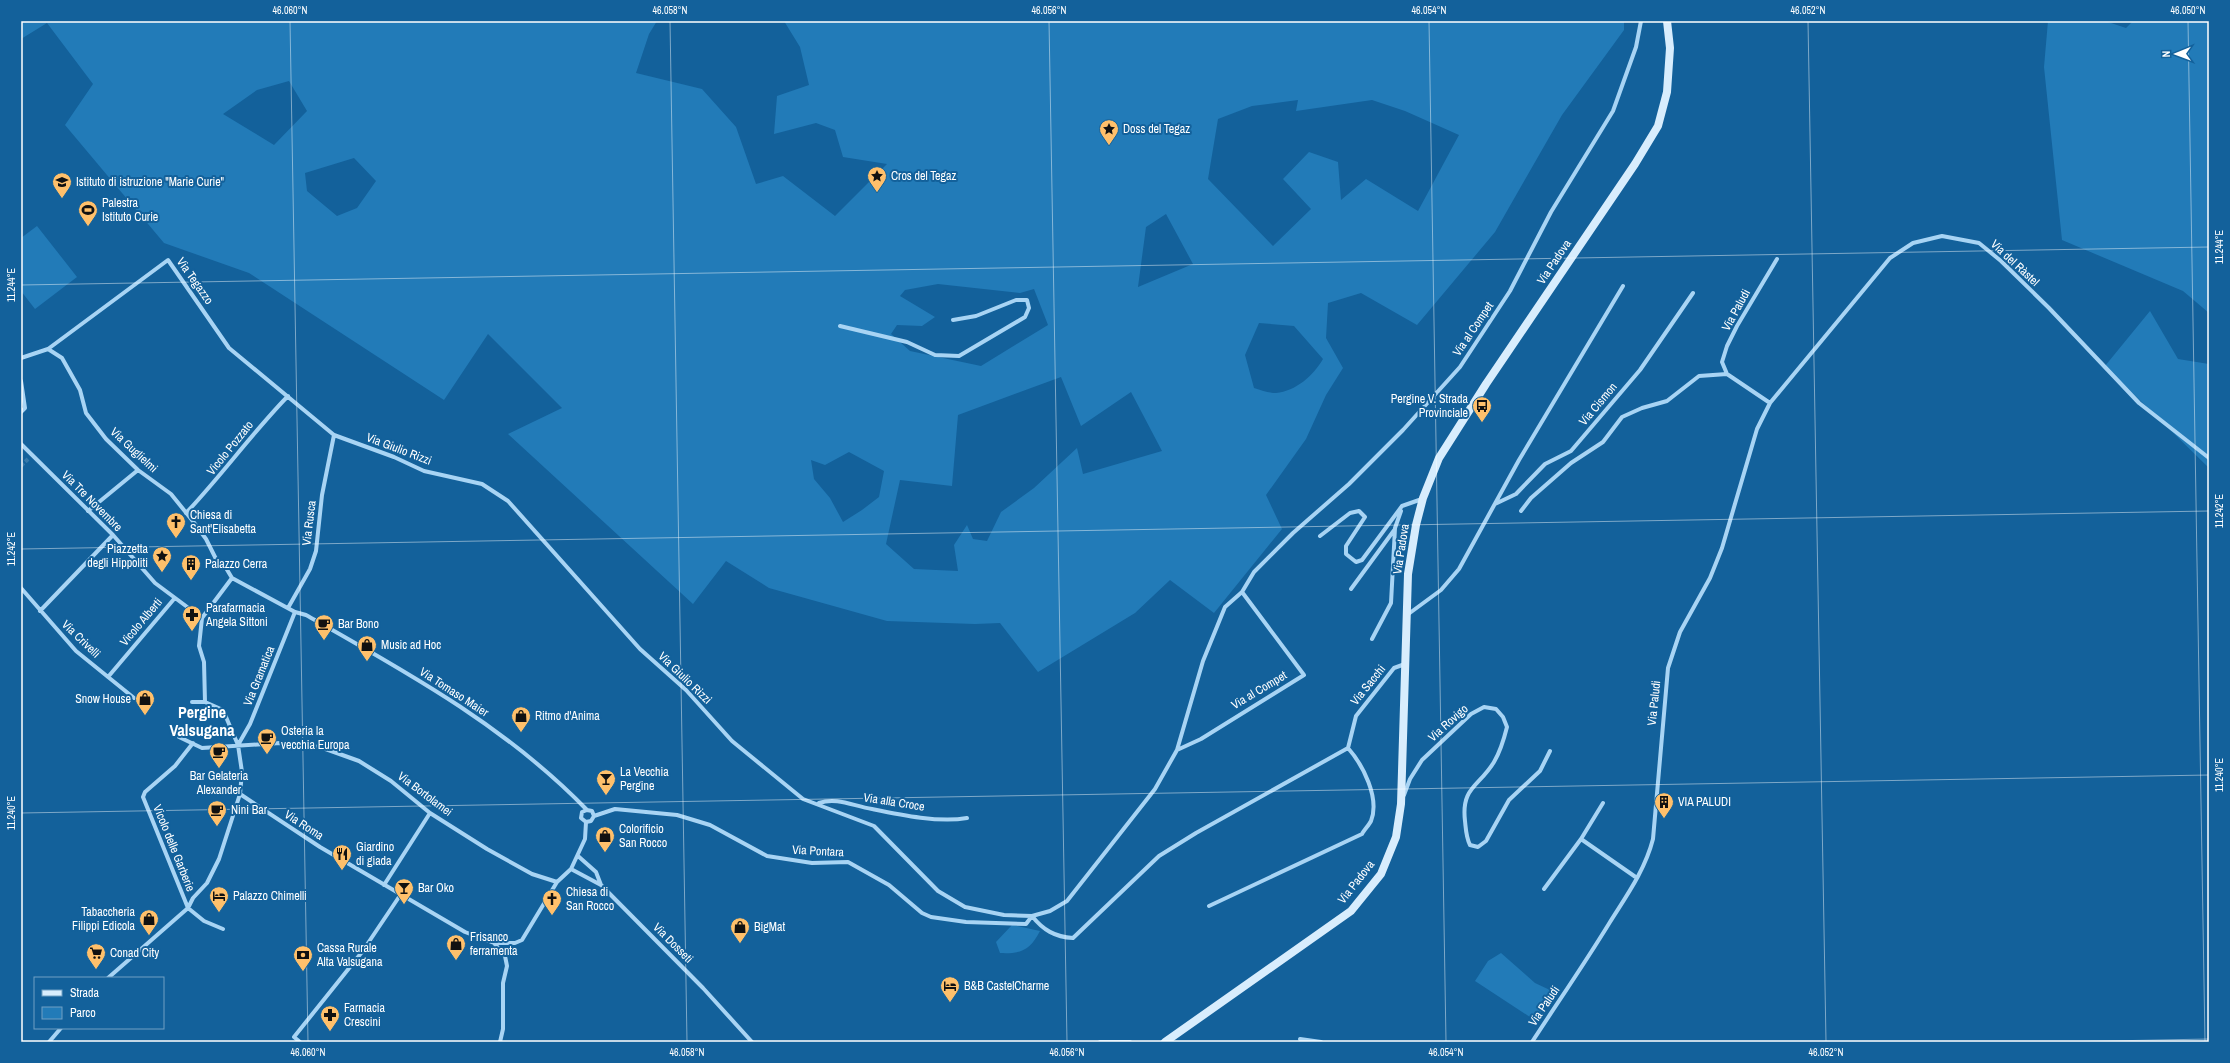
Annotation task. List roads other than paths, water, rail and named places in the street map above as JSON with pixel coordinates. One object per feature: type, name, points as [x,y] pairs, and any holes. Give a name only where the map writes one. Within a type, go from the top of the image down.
[{"type":"main road","name":"Via Padova","points":[[1165,1042],[1351,911],[1381,874],[1396,837],[1400,804],[1411,547],[1423,498],[1439,458],[1486,384],[1658,126],[1667,92],[1670,48],[1667,21]]},
{"type":"street","name":"Via al Compet","points":[[1032,916],[1050,912],[1068,901],[1155,789],[1177,750],[1206,654],[1225,608],[1242,592],[1254,572],[1293,533],[1349,484],[1404,430],[1460,367],[1510,291],[1551,212],[1613,111],[1636,47],[1641,21]]},
{"type":"street","name":"Via del Ràstel","points":[[1770,404],[1890,258],[1913,243],[1942,236],[1979,243],[2049,308],[2139,403],[2209,458]]},
{"type":"street","name":"Via Paludi","points":[[1727,374],[1722,362],[1727,346],[1777,259]]},
{"type":"street","name":"Via Tegazzo","points":[[21,358],[48,349],[168,260],[229,348],[334,435]]},
{"type":"street","points":[[1407,615],[1441,590],[1459,569],[1495,504],[1623,286]]},
{"type":"street","name":"Via Cismon","points":[[1495,504],[1516,494],[1545,464],[1571,451],[1640,370],[1693,293]]},
{"type":"street","points":[[840,326],[907,342],[935,355],[959,356],[1025,317],[1029,308],[1027,300],[1016,300],[982,314],[953,320]]},
{"type":"street","name":"Via Guglielmi","points":[[48,349],[62,358],[80,390],[86,413],[106,439],[138,470],[171,494],[206,539],[217,561],[226,568],[232,578]]},
{"type":"street","points":[[1521,511],[1531,498],[1571,463],[1603,442],[1622,417],[1642,408],[1667,401],[1699,376],[1727,374],[1770,404]]},
{"type":"street","points":[[21,381],[26,408],[21,412]]},
{"type":"street","name":"Vicolo Pozzato","points":[[186,513],[214,484],[266,419],[288,396]]},
{"type":"street","name":"Via Paludi","points":[[1532,1042],[1586,962],[1637,878],[1649,854],[1653,839],[1668,668],[1680,632],[1710,578],[1722,548],[1757,429],[1770,404]]},
{"type":"street","name":"Via Rusca","points":[[288,608],[310,569],[316,551],[322,494],[334,435]]},
{"type":"street","name":"Via Giulio Rizzi","points":[[334,435],[394,457],[424,471],[482,484],[508,502],[640,649],[686,690],[732,741],[803,799],[818,803],[874,826],[938,891],[965,907],[1004,915],[1032,916]]},
{"type":"street","name":"Via Tre Novembre","points":[[21,444],[113,535],[174,599],[202,618]]},
{"type":"street","points":[[28,459],[32,456]]},
{"type":"street","points":[[88,511],[138,470]]},
{"type":"street","points":[[1320,536],[1350,514],[1359,511],[1365,517],[1346,546],[1346,554],[1356,562],[1362,560],[1402,506],[1423,498]]},
{"type":"street","points":[[1372,639],[1391,603],[1395,528],[1402,506]]},
{"type":"street","points":[[1351,589],[1395,528]]},
{"type":"street","points":[[40,611],[113,535]]},
{"type":"street","points":[[205,702],[204,662],[199,646],[202,618],[232,578],[295,612]]},
{"type":"street","name":"Via Crivelli","points":[[21,588],[76,651],[134,698]]},
{"type":"street","name":"Via al Compet","points":[[1177,750],[1202,740],[1304,675],[1242,592]]},
{"type":"street","name":"Vicolo Alberti","points":[[108,677],[174,599]]},
{"type":"street","name":"Via Gramatica","points":[[238,744],[250,724],[295,612]]},
{"type":"street","name":"Via Tomaso Maier","points":[[295,612],[306,615],[401,669],[461,708],[532,759],[587,810]]},
{"type":"street","name":"Via Sacchi","points":[[1348,748],[1356,716],[1394,668],[1406,664]]},
{"type":"street","points":[[109,977],[188,908],[193,898],[207,883],[219,859],[240,794],[242,772],[238,744],[223,710],[205,702],[192,702]]},
{"type":"street","name":"Via Rovigo","points":[[1400,804],[1410,779],[1422,760],[1471,714],[1484,707],[1496,709],[1503,717],[1507,727],[1503,740],[1494,762],[1468,793],[1463,807],[1466,837],[1470,845],[1478,847],[1486,841],[1509,800],[1540,771],[1550,751]]},
{"type":"street","points":[[179,737],[193,744]]},
{"type":"street","name":"Via Bortolamei","points":[[193,744],[202,748],[238,744],[274,744],[320,747],[359,761],[391,782],[430,813],[487,849],[526,870],[557,882]]},
{"type":"street","name":"Vicolo delle Garberie","points":[[188,908],[143,797],[144,792],[175,766],[193,744]]},
{"type":"street","points":[[1032,916],[1042,928],[1063,938],[1073,938],[1159,856],[1196,833],[1348,748],[1358,759],[1374,800],[1371,821],[1362,834],[1209,906]]},
{"type":"street","name":"Via Roma","points":[[240,794],[320,847],[384,885],[465,932],[494,944]]},
{"type":"street","name":"Via alla Croce","points":[[818,803],[830,799],[872,809],[952,821],[967,818]]},
{"type":"street","points":[[1544,889],[1581,838],[1603,803]]},
{"type":"street","name":"Via Pontara","points":[[594,816],[615,809],[677,815],[710,825],[767,856],[812,863],[848,862],[889,885],[922,913],[931,917],[973,922],[1026,924],[1032,916]]},
{"type":"street","points":[[587,810],[592,811],[594,816],[591,822],[586,822],[581,818],[582,812],[587,810]]},
{"type":"street","points":[[384,885],[430,813]]},
{"type":"street","points":[[494,944],[516,943],[522,940],[557,882],[572,869],[585,839],[586,822]]},
{"type":"street","points":[[1581,838],[1637,878]]},
{"type":"street","points":[[578,856],[596,872],[601,885]]},
{"type":"street","name":"Via Dosseti","points":[[572,869],[601,885],[709,993],[752,1042]]},
{"type":"street","points":[[300,1042],[294,1037],[362,952],[401,894]]},
{"type":"street","points":[[188,908],[204,921],[223,928]]},
{"type":"street","points":[[494,944],[505,956],[507,966],[503,983],[503,1029],[500,1042]]},
{"type":"street","points":[[49,1042],[60,1029]]},
{"type":"street","points":[[1300,1039],[1320,1042]]},
{"type":"street","points":[[1100,1042],[1130,1042]]},
{"type":"tunnel","points":[[21,466],[28,459]]},
{"type":"place","name":"Doss del Tegaz","points":[[1109,146]]},
{"type":"place","name":"Cros del Tegaz","points":[[877,193]]},
{"type":"place","name":"Istituto di istruzione \"Marie Curie\"","points":[[62,199]]},
{"type":"place","name":"Palestra Istituto Curie","points":[[88,227]]},
{"type":"place","name":"Pergine V. Strada Provinciale","points":[[1482,423]]},
{"type":"place","name":"Chiesa di Sant'Elisabetta","points":[[176,539]]},
{"type":"place","name":"Piazzetta degli Hippoliti","points":[[162,573]]},
{"type":"place","name":"Palazzo Cerra","points":[[191,581]]},
{"type":"place","name":"Parafarmacia Angela Sittoni","points":[[192,632]]},
{"type":"place","name":"Bar Bono","points":[[324,641]]},
{"type":"place","name":"Music ad Hoc","points":[[367,662]]},
{"type":"place","name":"Snow House","points":[[145,716]]},
{"type":"place","name":"Ritmo d'Anima","points":[[521,733]]},
{"type":"place","name":"Osteria la vecchia Europa","points":[[267,755]]},
{"type":"place","name":"Bar Gelateria Alexander","points":[[219,769]]},
{"type":"place","name":"La Vecchia Pergine","points":[[606,796]]},
{"type":"place","name":"VIA PALUDI","points":[[1664,819]]},
{"type":"place","name":"Nini Bar","points":[[217,827]]},
{"type":"place","name":"Colorificio San Rocco","points":[[605,853]]},
{"type":"place","name":"Giardino di giada","points":[[342,871]]},
{"type":"place","name":"Bar Oko","points":[[404,905]]},
{"type":"place","name":"Palazzo Chimelli","points":[[219,913]]},
{"type":"place","name":"Chiesa di San Rocco","points":[[552,916]]},
{"type":"place","name":"Tabaccheria Filippi Edicola","points":[[149,936]]},
{"type":"place","name":"BigMat","points":[[740,944]]},
{"type":"place","name":"Frisanco ferramenta","points":[[456,961]]},
{"type":"place","name":"Conad City","points":[[96,970]]},
{"type":"place","name":"Cassa Rurale Alta Valsugana","points":[[303,972]]},
{"type":"place","name":"B&B CastelCharme","points":[[950,1003]]},
{"type":"place","name":"Farmacia Crescini","points":[[330,1032]]},
{"type":"district","name":"Pergine Valsugana","points":[[202,721]]}]
